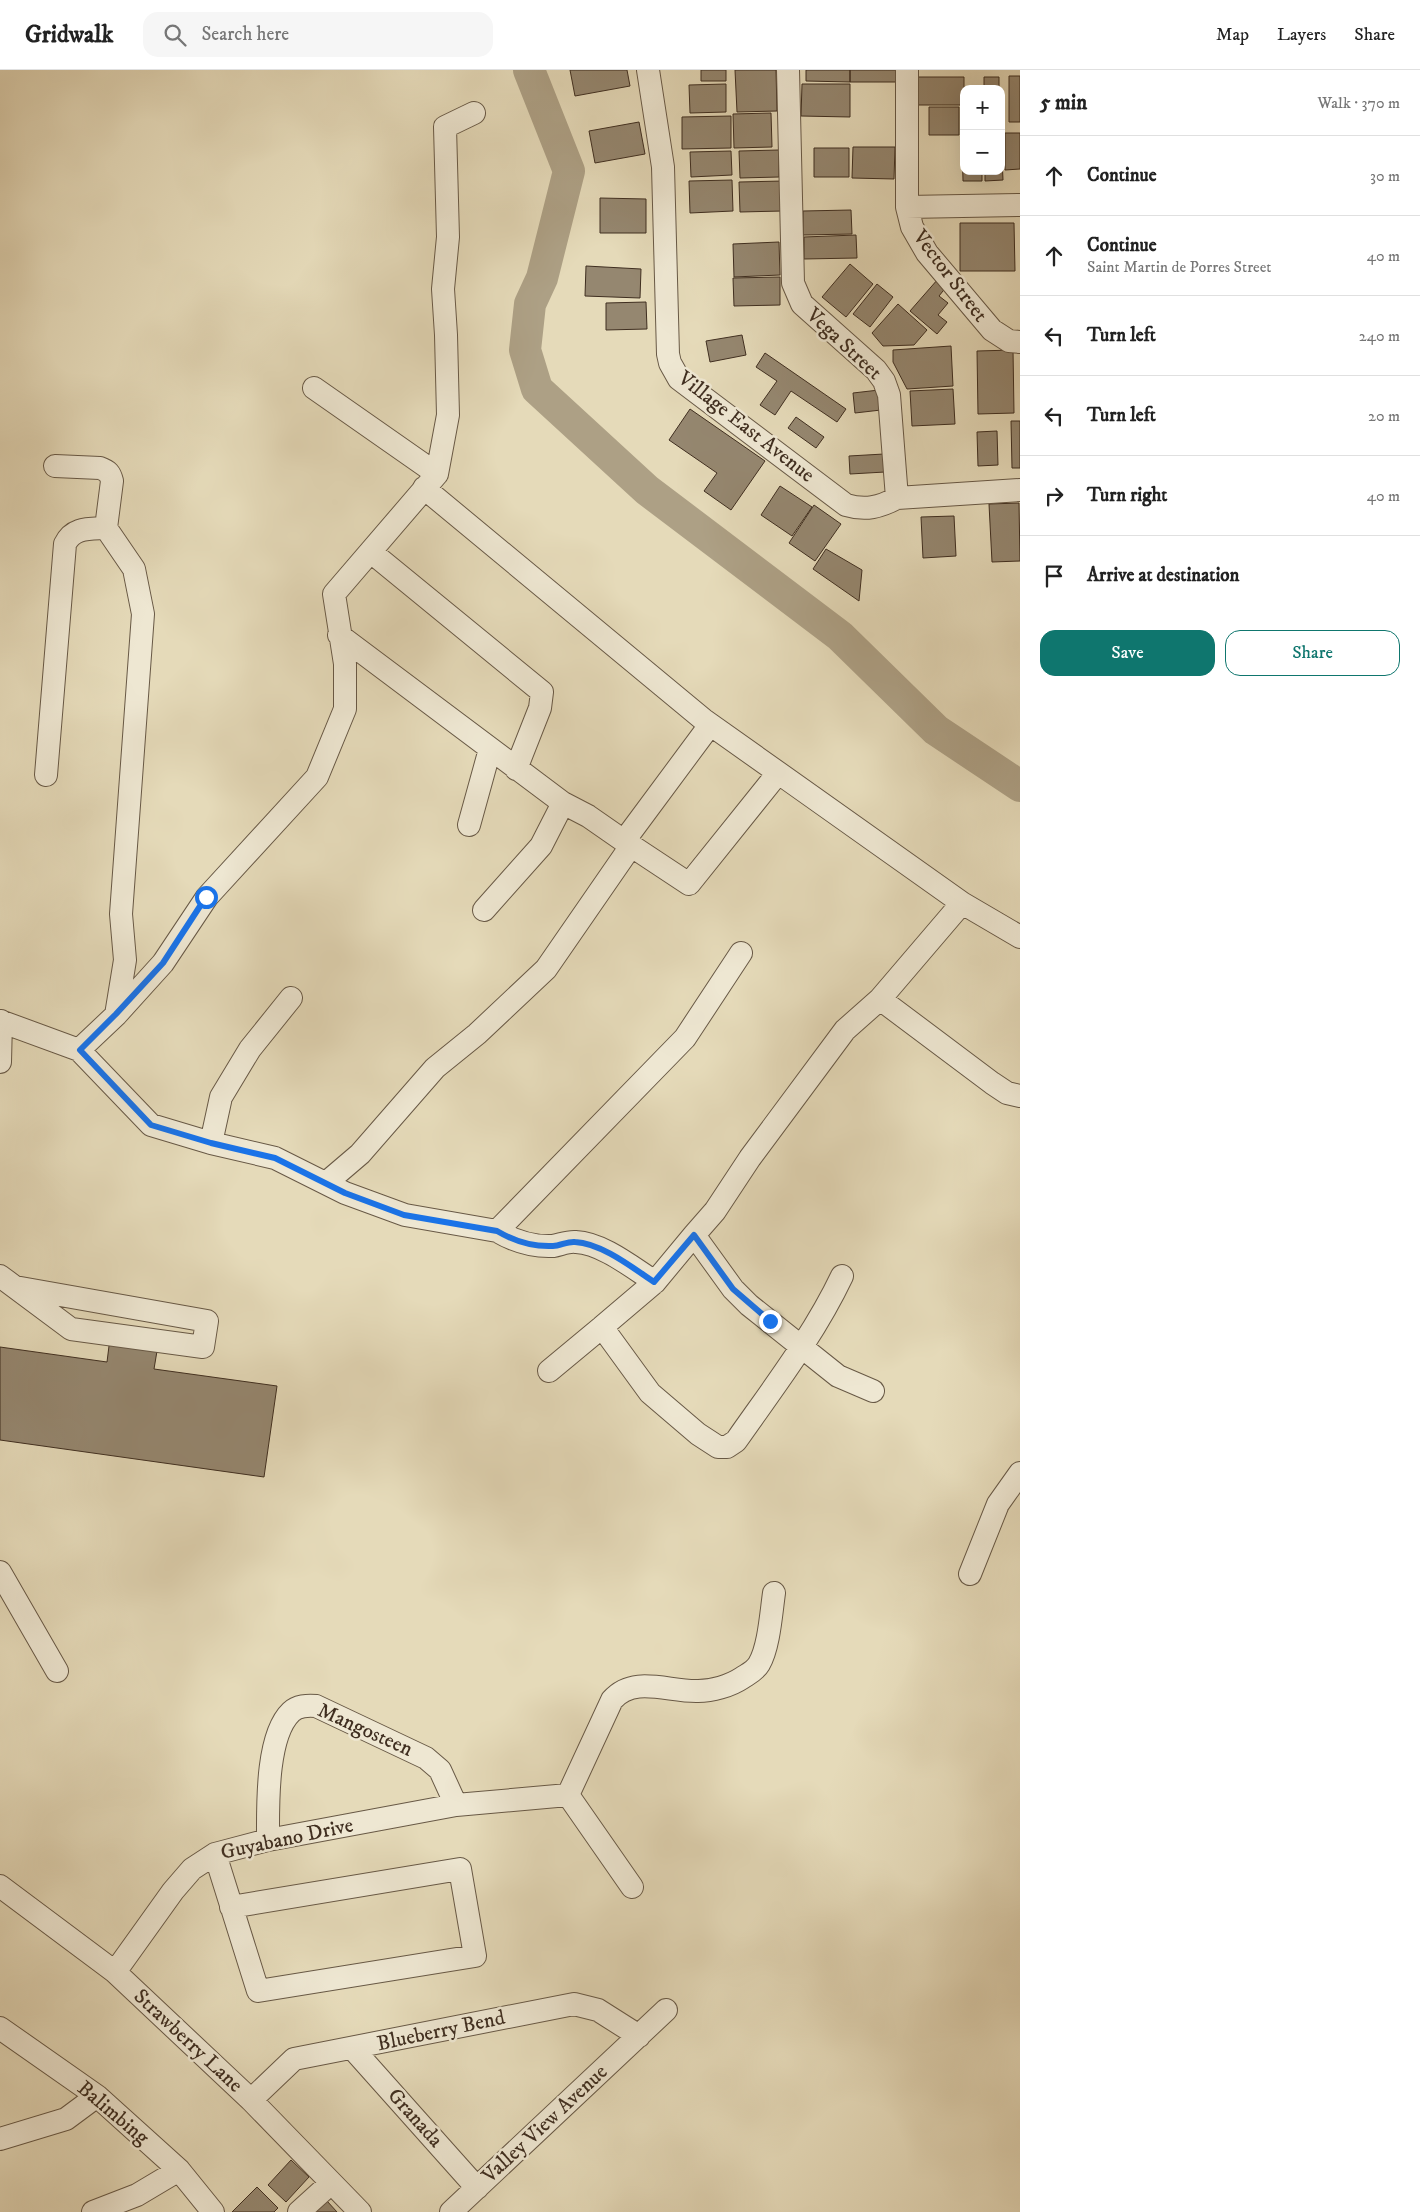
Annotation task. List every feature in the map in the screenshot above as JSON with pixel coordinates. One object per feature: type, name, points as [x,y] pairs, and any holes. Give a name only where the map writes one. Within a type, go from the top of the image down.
[{"type":"street","name":"Village East Avenue","points":[[648,70],[663,167],[668,354],[675,373],[680,379],[846,505],[860,509],[881,507],[897,498],[1020,490]]},
{"type":"street","name":"Vega Street","points":[[788,70],[793,282],[802,304],[876,370],[884,380],[890,395],[897,498]]},
{"type":"street","name":"Vector Street","points":[[907,70],[907,207],[912,227],[918,240],[992,330],[1009,341],[1020,342]]},
{"type":"street","points":[[80,1050],[163,963],[206,897],[317,777],[345,709],[345,664],[334,594],[430,481],[448,415],[443,289],[448,237],[445,127],[474,113]]},
{"type":"street","points":[[907,207],[1020,205]]},
{"type":"street","points":[[314,388],[430,481],[710,725],[962,903],[1020,937]]},
{"type":"street","points":[[55,466],[100,468],[107,470],[110,474],[112,482],[106,528],[134,569],[143,614],[121,914],[126,960],[116,1014]]},
{"type":"street","points":[[46,776],[65,544],[74,532],[106,528]]},
{"type":"street","points":[[371,552],[542,692],[540,708],[516,769]]},
{"type":"street","points":[[339,635],[516,769],[564,803],[588,816],[689,884],[778,773]]},
{"type":"street","points":[[326,1183],[360,1154],[436,1068],[477,1034],[546,970],[628,844],[710,725]]},
{"type":"street","points":[[469,825],[490,749]]},
{"type":"street","points":[[484,910],[541,846],[564,803]]},
{"type":"street","points":[[549,1371],[654,1282],[715,1210],[750,1158],[845,1030],[880,999],[962,903]]},
{"type":"street","points":[[497,1231],[685,1038],[741,953]]},
{"type":"street","points":[[211,1143],[221,1097],[250,1049],[291,998]]},
{"type":"street","points":[[880,999],[992,1083],[1007,1093],[1020,1096]]},
{"type":"street","points":[[0,1062],[0,1021],[80,1050],[151,1125],[211,1143],[275,1158],[345,1193],[404,1215],[497,1231],[507,1237],[531,1245],[553,1246],[575,1242],[594,1247],[613,1255],[654,1282]]},
{"type":"street","points":[[694,1235],[733,1289],[801,1348],[838,1376],[873,1391]]},
{"type":"street","points":[[602,1327],[650,1393],[698,1434],[722,1448],[731,1446],[736,1441],[801,1348],[832,1298],[842,1276]]},
{"type":"street","points":[[8,1282],[208,1321],[203,1347],[71,1329],[8,1282]]},
{"type":"street","points":[[970,1574],[998,1504],[1020,1473]]},
{"type":"street","points":[[0,1572],[57,1671]]},
{"type":"street","points":[[632,1887],[568,1795],[612,1700],[620,1691],[634,1686],[699,1692],[722,1687],[754,1670],[760,1663],[767,1640],[774,1593]]},
{"type":"street","name":"Mangosteen","points":[[268,1840],[268,1802],[274,1742],[281,1724],[292,1711],[306,1705],[316,1706],[426,1758],[440,1770],[456,1805]]},
{"type":"street","name":"Guyabano Drive","points":[[115,1972],[173,1891],[192,1868],[215,1854],[268,1840],[456,1805],[568,1795]]},
{"type":"street","points":[[215,1854],[231,1907],[258,1991],[475,1956],[460,1868],[231,1907]]},
{"type":"street","name":"Strawberry Lane","points":[[0,1886],[115,1972],[251,2100],[360,2212]]},
{"type":"street","name":"Blueberry Bend","points":[[251,2100],[294,2059],[354,2049],[574,2004],[598,2010],[640,2036]]},
{"type":"street","name":"Valley View Avenue","points":[[451,2212],[666,2010]]},
{"type":"street","name":"Balimbing","points":[[0,2028],[97,2096],[179,2170],[213,2212]]},
{"type":"street","name":"Granada","points":[[354,2049],[477,2188]]},
{"type":"street","points":[[0,2139],[66,2119],[97,2096]]},
{"type":"street","points":[[93,2212],[136,2195],[179,2170]]},
{"type":"street","points":[[299,2212],[331,2183]]},
{"type":"building","points":[[570,70],[627,70],[630,86],[575,96]]},
{"type":"building","points":[[701,70],[726,70],[726,81],[701,81]]},
{"type":"building","points":[[735,70],[776,70],[777,111],[737,112]]},
{"type":"building","points":[[806,70],[850,70],[850,82],[806,81]]},
{"type":"building","points":[[850,70],[896,70],[896,82],[850,82]]},
{"type":"building","points":[[1009,76],[1020,76],[1020,122],[1009,122]]},
{"type":"building","points":[[915,77],[964,77],[964,85],[960,85],[960,105],[915,105]]},
{"type":"building","points":[[984,77],[999,77],[999,85],[984,85]]},
{"type":"building","points":[[726,84],[726,112],[690,113],[689,85]]},
{"type":"building","points":[[802,84],[850,84],[850,117],[801,116]]},
{"type":"building","points":[[929,107],[959,107],[959,135],[929,135]]},
{"type":"building","points":[[771,113],[772,147],[734,148],[733,114]]},
{"type":"building","points":[[731,116],[731,148],[682,149],[682,117]]},
{"type":"building","points":[[639,122],[645,154],[595,163],[589,131]]},
{"type":"building","points":[[1005,133],[1020,133],[1020,169],[1005,170]]},
{"type":"building","points":[[853,147],[895,147],[894,179],[852,178]]},
{"type":"building","points":[[814,148],[849,148],[849,177],[814,177]]},
{"type":"building","points":[[779,150],[779,177],[740,178],[739,151]]},
{"type":"building","points":[[731,151],[732,175],[691,177],[690,152]]},
{"type":"building","points":[[963,175],[982,175],[982,181],[963,181]]},
{"type":"building","points":[[985,175],[1003,175],[1003,180],[985,181]]},
{"type":"building","points":[[732,180],[733,211],[690,213],[689,181]]},
{"type":"building","points":[[783,181],[783,211],[740,212],[739,182]]},
{"type":"building","points":[[600,198],[646,199],[646,233],[600,233]]},
{"type":"building","points":[[851,210],[852,234],[803,235],[803,211]]},
{"type":"building","points":[[960,223],[1014,223],[1015,271],[960,271]]},
{"type":"building","points":[[856,235],[857,258],[804,259],[804,237]]},
{"type":"building","points":[[779,242],[780,275],[734,277],[733,244]]},
{"type":"building","points":[[850,264],[873,284],[846,317],[822,297]]},
{"type":"building","points":[[586,266],[641,269],[640,298],[585,296]]},
{"type":"building","points":[[780,277],[780,305],[734,306],[733,278]]},
{"type":"building","points":[[938,279],[947,286],[939,296],[948,303],[938,315],[947,322],[937,334],[910,311]]},
{"type":"building","points":[[877,284],[893,297],[870,327],[853,314]]},
{"type":"building","points":[[646,302],[647,329],[606,330],[606,303]]},
{"type":"building","points":[[898,304],[927,330],[914,345],[883,346],[872,333]]},
{"type":"building","points":[[742,335],[746,355],[710,362],[706,341]]},
{"type":"building","points":[[951,346],[953,386],[907,389],[893,362],[893,350]]},
{"type":"building","points":[[1013,350],[1014,413],[978,414],[977,351]]},
{"type":"building","points":[[765,353],[846,409],[837,422],[791,391],[775,415],[760,405],[777,381],[756,367]]},
{"type":"building","points":[[953,389],[955,424],[912,426],[910,391]]},
{"type":"building","points":[[879,390],[881,410],[855,413],[853,393]]},
{"type":"building","points":[[690,409],[765,461],[731,510],[704,491],[717,473],[669,440]]},
{"type":"building","points":[[796,417],[824,437],[816,448],[788,428]]},
{"type":"building","points":[[1011,421],[1020,421],[1020,468],[1012,468]]},
{"type":"building","points":[[997,431],[998,465],[978,466],[977,432]]},
{"type":"building","points":[[884,454],[885,472],[850,474],[849,456]]},
{"type":"building","points":[[780,486],[812,507],[792,536],[761,515]]},
{"type":"building","points":[[1019,503],[1020,561],[992,562],[989,504]]},
{"type":"building","points":[[814,505],[841,524],[815,561],[789,543]]},
{"type":"building","points":[[954,516],[956,556],[923,558],[921,517]]},
{"type":"building","points":[[826,549],[862,570],[859,601],[813,569]]},
{"type":"building","points":[[110,1338],[158,1345],[154,1369],[277,1386],[264,1477],[0,1440],[0,1347],[107,1362]]},
{"type":"building","points":[[291,2160],[309,2177],[286,2202],[268,2185]]},
{"type":"building","points":[[257,2187],[278,2208],[274,2212],[232,2212]]},
{"type":"building","points":[[327,2201],[337,2212],[315,2212]]},
{"type":"waterway","points":[[529,70],[569,171],[542,278],[530,304],[525,350],[537,389],[647,490],[840,636],[936,730],[1020,786]]},
{"type":"route","points":[[206,897],[163,963],[80,1050],[151,1125],[211,1143],[275,1158],[345,1193],[404,1215],[497,1231],[507,1237],[531,1245],[553,1246],[575,1242],[594,1247],[613,1255],[654,1282],[694,1235],[733,1289],[770,1321]]}]
